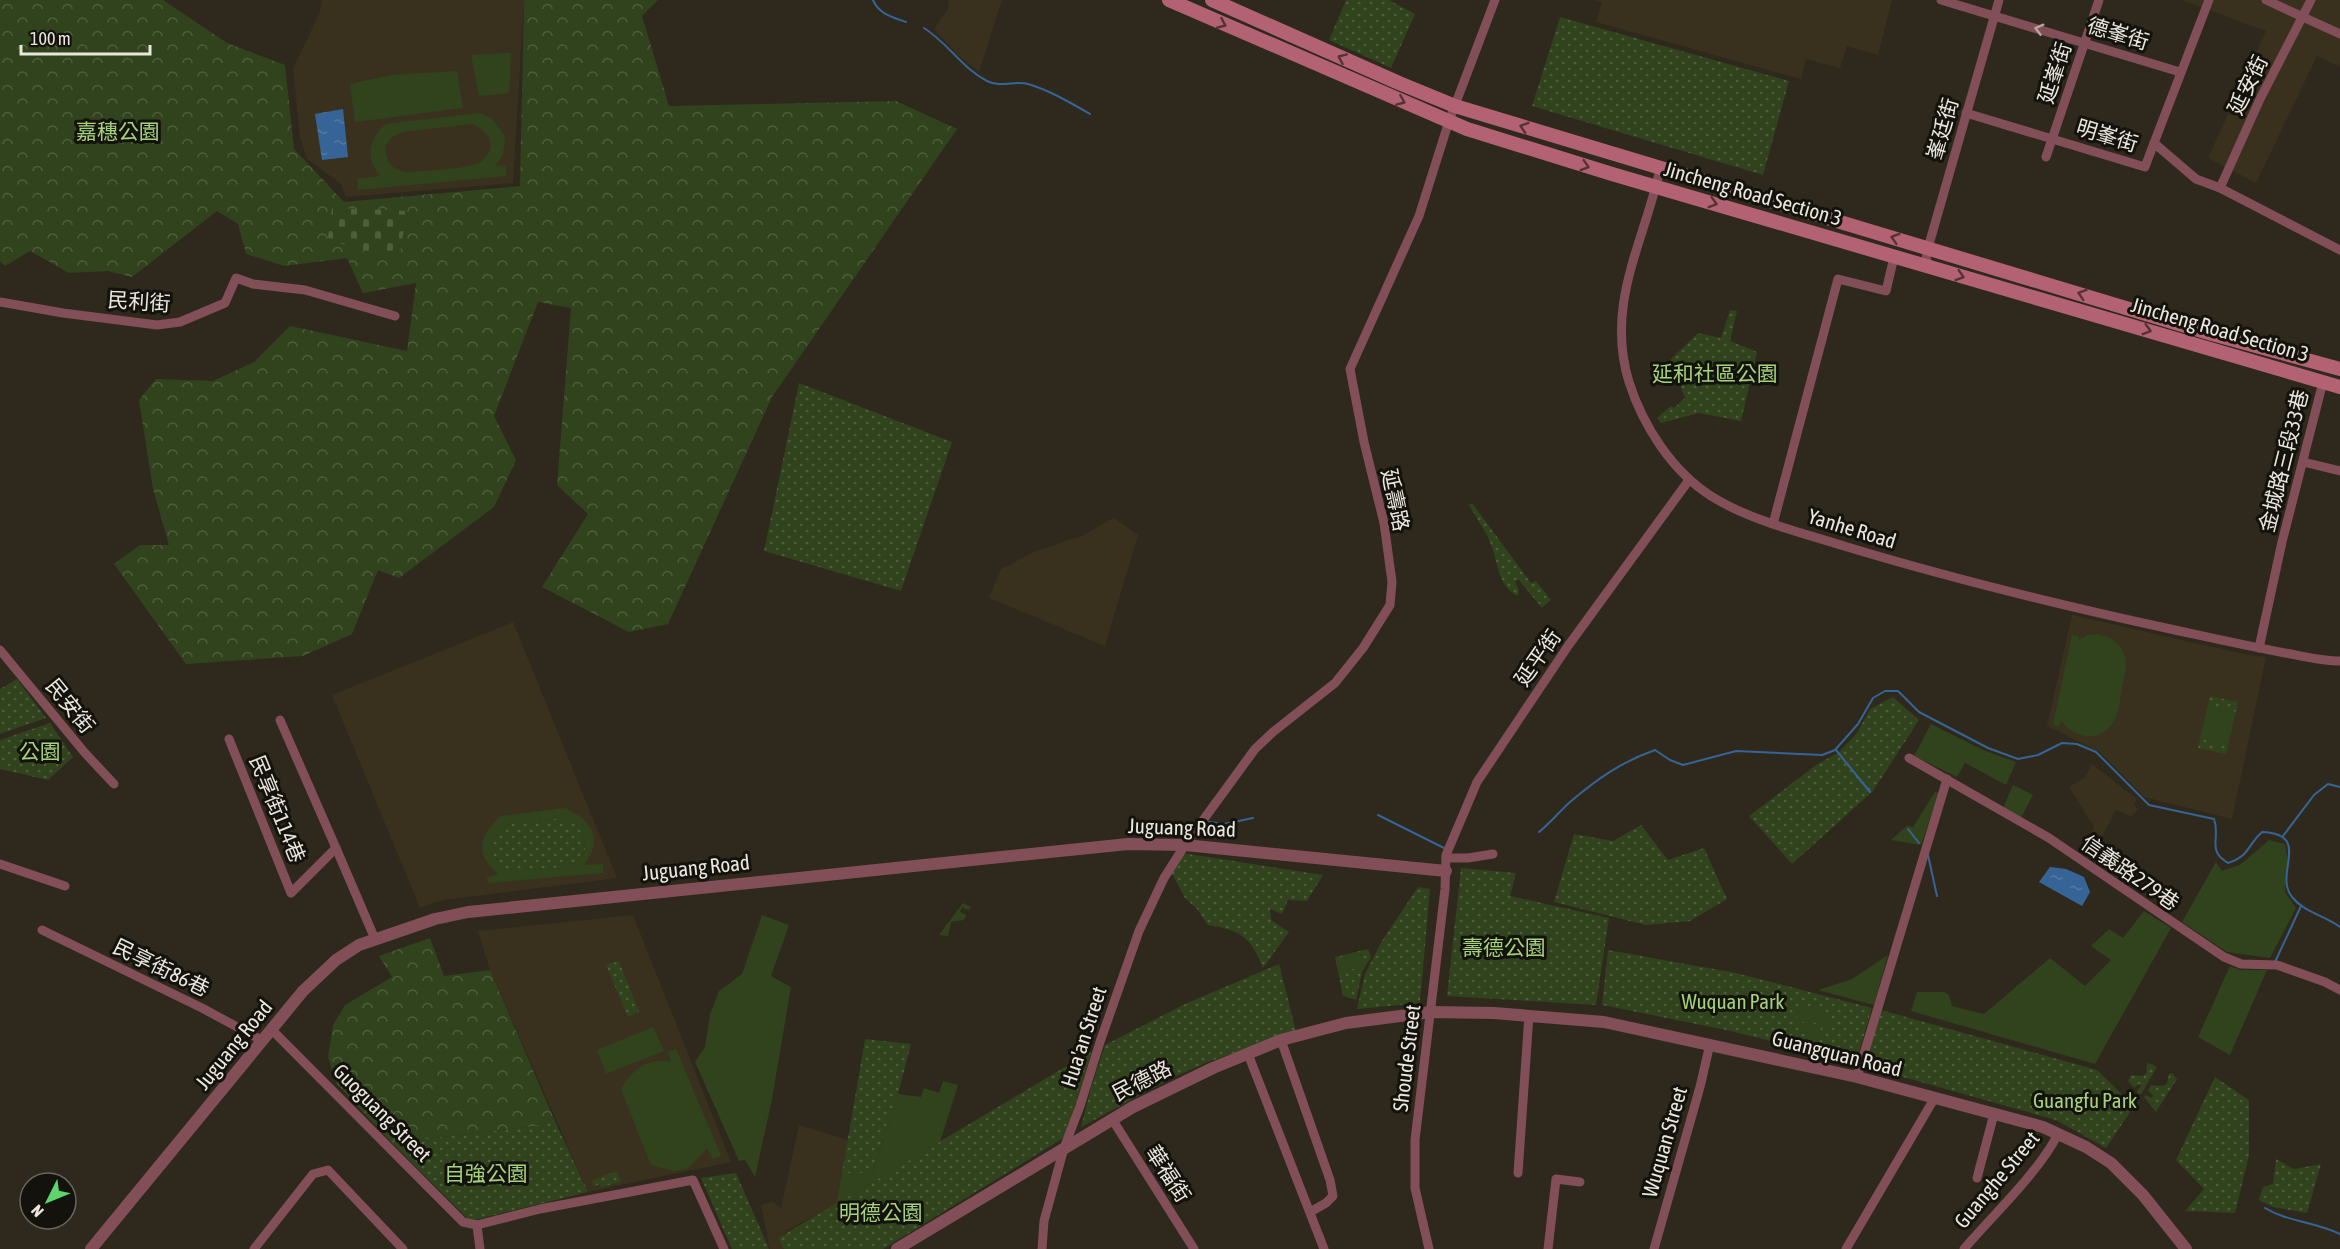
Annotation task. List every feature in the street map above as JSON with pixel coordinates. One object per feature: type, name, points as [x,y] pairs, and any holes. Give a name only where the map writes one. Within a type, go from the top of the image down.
[{"type":"main road","name":"Jincheng Road Section 3","points":[[1169,0],[1449,121],[1656,187],[2340,387]]},
{"type":"main road","name":"Jincheng Road Section 3","points":[[1212,0],[1455,106],[2212,334],[2340,369]]},
{"type":"street","name":"延壽路","points":[[1185,845],[1255,748],[1335,683],[1363,648],[1390,605],[1392,582],[1384,523],[1364,442],[1350,369],[1419,216],[1449,121],[1495,0]]},
{"type":"street","name":"德峯街","points":[[1941,0],[2180,72]]},
{"type":"street","name":"峯廷街","points":[[1930,267],[1926,259],[1928,248],[1999,0]]},
{"type":"street","name":"延峯街","points":[[2046,158],[2100,0]]},
{"type":"street","points":[[2154,143],[2209,0]]},
{"type":"street","points":[[2266,0],[2303,15],[2340,34]]},
{"type":"street","name":"延安街","points":[[2220,188],[2260,99],[2311,0]]},
{"type":"street","name":"明峯街","points":[[1966,112],[2145,166],[2154,143],[2196,179],[2220,188],[2340,250]]},
{"type":"street","name":"Yanhe Road","points":[[1660,169],[1628,275],[1622,310],[1624,354],[1630,385],[1647,422],[1672,461],[1689,480],[1728,505],[1773,524],[1962,580],[2148,625],[2340,662]]},
{"type":"street","points":[[1773,524],[1838,279],[1886,291],[1894,257]]},
{"type":"street","name":"民利街","points":[[0,302],[157,325],[180,322],[225,303],[236,278],[253,284],[304,290],[395,316]]},
{"type":"street","name":"金城路三段33巷","points":[[2259,648],[2281,548],[2323,382]]},
{"type":"street","points":[[2303,462],[2340,471]]},
{"type":"street","name":"延平街","points":[[1446,865],[1477,782],[1495,753],[1574,637],[1689,480]]},
{"type":"street","name":"民安街","points":[[0,650],[85,753],[114,784]]},
{"type":"street","points":[[280,720],[375,939]]},
{"type":"street","name":"民享街114巷","points":[[229,739],[291,893],[336,848]]},
{"type":"street","name":"信義路279巷","points":[[1909,758],[2049,838],[2224,957],[2241,964],[2277,966],[2325,982],[2340,990]]},
{"type":"street","points":[[1857,1077],[1947,779]]},
{"type":"street","name":"Juguang Road","points":[[91,1249],[321,972],[359,945],[435,919],[468,912],[1128,844],[1185,845],[1446,865]]},
{"type":"street","name":"Hua'an Street","points":[[1042,1249],[1044,1221],[1064,1148],[1139,931],[1164,878],[1185,845]]},
{"type":"street","points":[[1446,865],[1468,858],[1493,854]]},
{"type":"street","points":[[0,864],[65,886]]},
{"type":"street","name":"Shoude Street","points":[[1429,1249],[1415,1188],[1415,1140],[1446,865]]},
{"type":"street","name":"民享街86巷","points":[[42,930],[202,1008],[263,1041]]},
{"type":"street","name":"Guangquan Road","points":[[1431,1012],[1528,1015],[1604,1022],[1857,1077],[2043,1127],[2086,1147],[2111,1163],[2149,1202],[2186,1249]]},
{"type":"street","name":"民德路","points":[[897,1249],[1112,1119],[1213,1068],[1281,1040],[1346,1023],[1431,1012]]},
{"type":"street","points":[[1518,1173],[1528,1015]]},
{"type":"street","name":"Guoguang Street","points":[[272,1030],[463,1222],[477,1225]]},
{"type":"street","points":[[1281,1040],[1330,1180],[1333,1196],[1310,1212]]},
{"type":"street","name":"Wuquan Street","points":[[1654,1249],[1710,1044]]},
{"type":"street","points":[[1248,1054],[1324,1249]]},
{"type":"street","points":[[1850,1247],[1934,1099]]},
{"type":"street","points":[[1977,1179],[1994,1114]]},
{"type":"street","name":"華福街","points":[[1112,1119],[1194,1249]]},
{"type":"street","name":"Guanghe Street","points":[[1964,1249],[2046,1153],[2058,1134]]},
{"type":"street","points":[[254,1249],[313,1174],[328,1170],[403,1249]]},
{"type":"street","points":[[1548,1249],[1556,1179],[1580,1182]]},
{"type":"street","points":[[480,1249],[477,1225],[540,1209],[693,1180],[724,1249]]},
{"type":"shaded area","points":[[322,0],[524,0],[513,183],[346,197],[341,184],[307,159],[300,137],[293,69],[320,12]]},
{"type":"shaded area","points":[[949,0],[1002,0],[979,72],[958,55],[934,29],[948,9]]},
{"type":"shaded area","points":[[1594,0],[1892,0],[1878,55],[1847,46],[1840,68],[1806,59],[1801,79],[1596,22],[1602,2]]},
{"type":"shaded area","points":[[2182,0],[2340,0],[2340,67],[2317,56],[2256,183],[2208,158],[2266,31]]},
{"type":"shaded area","points":[[1114,518],[1138,535],[1105,646],[989,598],[1001,569],[1034,552],[1083,535]]},
{"type":"shaded area","points":[[2072,615],[2248,655],[2266,657],[2232,819],[2144,797],[2100,752],[2047,726]]},
{"type":"shaded area","points":[[513,622],[617,878],[444,900],[420,908],[332,695]]},
{"type":"shaded area","points":[[2092,764],[2137,799],[2134,805],[2138,809],[2131,817],[2116,810],[2090,859],[2080,853],[2094,827],[2069,787],[2085,777]]},
{"type":"shaded area","points":[[633,915],[731,1162],[588,1192],[490,970],[478,931]]},
{"type":"shaded area","points":[[799,1125],[849,1140],[836,1204],[788,1230],[779,1238],[784,1249],[770,1249],[761,1205],[772,1201],[781,1208]]},
{"type":"green space","name":"嘉穗公園","points":[[0,0],[163,0],[227,43],[285,65],[294,149],[344,202],[520,186],[524,0],[658,0],[642,16],[669,106],[896,101],[957,129],[772,397],[668,624],[629,632],[542,587],[588,514],[557,485],[571,308],[538,302],[494,416],[516,460],[494,507],[399,578],[378,570],[352,634],[303,656],[186,664],[114,564],[140,545],[169,545],[153,489],[139,400],[156,379],[213,381],[254,362],[290,326],[407,351],[416,283],[363,293],[347,258],[284,266],[246,254],[238,224],[217,211],[132,277],[108,271],[69,273],[30,251],[5,266],[0,261]]},
{"type":"green space","points":[[1346,0],[1389,0],[1415,14],[1391,68],[1329,40]]},
{"type":"green space","points":[[1560,17],[1789,81],[1763,175],[1532,106]]},
{"type":"green space","points":[[511,53],[509,93],[479,96],[471,55]]},
{"type":"green space","points":[[457,71],[463,108],[355,122],[350,84],[391,75]]},
{"type":"green space","points":[[480,113],[491,118],[505,136],[503,155],[495,166],[506,165],[506,176],[358,190],[357,179],[380,176],[372,162],[371,148],[376,136],[386,124]],"holes":[[[472,124],[489,137],[491,148],[484,159],[477,164],[407,172],[393,167],[387,158],[385,146],[392,137],[402,132]]]},
{"type":"green space","points":[[332,208],[407,211],[400,253],[359,251],[328,238]]},
{"type":"green space","name":"延和社區公園","points":[[1730,310],[1737,311],[1730,341],[1757,352],[1741,421],[1699,413],[1661,423],[1657,418],[1685,398],[1670,360],[1698,333],[1721,338]]},
{"type":"green space","points":[[799,383],[952,442],[901,591],[764,551]]},
{"type":"green space","points":[[1472,503],[1531,583],[1536,581],[1551,600],[1542,608],[1518,579],[1515,582],[1519,590],[1518,596],[1503,581],[1490,542],[1469,505]]},
{"type":"green space","points":[[2098,634],[2110,638],[2119,645],[2126,661],[2125,670],[2119,707],[2112,724],[2100,734],[2086,736],[2072,731],[2061,721],[2059,727],[2053,725],[2072,635],[2079,636],[2079,640],[2088,635]]},
{"type":"green space","points":[[17,679],[46,718],[0,734],[0,689]]},
{"type":"green space","points":[[2210,696],[2238,702],[2226,754],[2198,748]]},
{"type":"green space","points":[[1893,697],[1919,720],[1873,791],[1792,864],[1749,816],[1816,765],[1838,753],[1857,733],[1870,709]]},
{"type":"green space","points":[[2208,705],[2236,712],[2228,745],[2200,738]]},
{"type":"green space","name":"公園","points":[[50,723],[73,757],[48,780],[0,769],[0,740]]},
{"type":"green space","points":[[1931,724],[1983,750],[2016,762],[2006,785],[1965,763],[1957,777],[1914,756]]},
{"type":"green space","points":[[2013,785],[2033,795],[2021,818],[2003,808]]},
{"type":"green space","points":[[1935,792],[1939,793],[1921,845],[1891,840],[1907,826],[1913,827]]},
{"type":"green space","points":[[565,808],[574,813],[588,824],[594,839],[590,856],[584,865],[603,864],[603,873],[488,883],[487,877],[498,874],[485,859],[482,845],[488,830],[501,816]],"holes":[[[561,818],[577,825],[585,841],[584,852],[578,860],[566,865],[510,872],[502,868],[490,850],[496,832],[504,825]]]},
{"type":"green space","points":[[561,818],[577,825],[584,841],[584,852],[577,860],[566,865],[510,872],[502,868],[490,850],[496,832],[504,825]]},
{"type":"green space","points":[[1641,825],[1668,860],[1704,848],[1727,899],[1690,921],[1646,925],[1554,902],[1574,834],[1613,841]]},
{"type":"green space","points":[[2269,840],[2285,844],[2288,860],[2285,892],[2296,908],[2270,958],[2227,952],[2182,922],[2216,862],[2222,871],[2240,865]]},
{"type":"green space","points":[[1182,853],[1323,875],[1307,901],[1288,900],[1282,914],[1270,909],[1271,920],[1289,932],[1263,968],[1249,942],[1228,929],[1208,925],[1197,909],[1185,898],[1171,872]]},
{"type":"green space","name":"壽德公園","points":[[1461,868],[1516,873],[1510,896],[1609,918],[1596,1005],[1447,996]]},
{"type":"green space","name":"壽德公園","points":[[1418,887],[1430,889],[1420,1003],[1357,1009],[1365,974],[1382,941]]},
{"type":"green space","points":[[963,903],[971,907],[969,910],[962,907],[960,912],[966,915],[964,920],[951,922],[948,936],[939,935]]},
{"type":"green space","points":[[2144,911],[2171,928],[2095,1064],[1911,1011],[1917,992],[1944,992],[1949,995],[1952,1006],[1984,1014],[2050,958],[2085,986],[2111,960],[2091,946],[2109,929],[2123,938]]},
{"type":"green space","points":[[762,915],[789,925],[771,976],[791,987],[772,1099],[755,1177],[745,1160],[739,1161],[695,1062],[705,1047],[710,1014],[719,991],[742,974]]},
{"type":"green space","points":[[430,938],[444,976],[490,970],[554,1119],[535,1126],[392,1143],[336,1083],[328,1057],[333,1025],[345,1005],[392,977],[379,956]]},
{"type":"green space","points":[[1368,949],[1371,957],[1362,972],[1356,1000],[1343,996],[1335,957]]},
{"type":"green space","name":"Wuquan Park","points":[[1608,950],[1736,973],[1872,1008],[1856,1063],[1731,1031],[1602,1005]]},
{"type":"green space","points":[[1360,953],[1363,967],[1340,972],[1337,958]]},
{"type":"green space","points":[[1888,955],[1874,1005],[1818,990],[1852,979]]},
{"type":"green space","points":[[619,961],[639,1012],[628,1017],[606,965]]},
{"type":"green space","points":[[1279,964],[1296,1031],[1208,1062],[1172,1078],[1081,1127],[1105,1045],[1185,1004]]},
{"type":"green space","points":[[2230,966],[2240,970],[2267,970],[2230,1055],[2198,1037]]},
{"type":"green space","points":[[1800,1005],[1832,1013],[1828,1026],[1796,1018]]},
{"type":"green space","name":"Guangfu Park","points":[[1881,1010],[2097,1070],[2134,1106],[2106,1148],[2056,1120],[1864,1066]]},
{"type":"green space","points":[[1801,1022],[1821,1028],[1818,1038],[1798,1032]]},
{"type":"green space","points":[[653,1027],[664,1051],[606,1074],[597,1050]]},
{"type":"green space","points":[[865,1039],[911,1044],[898,1094],[872,1173],[842,1173]]},
{"type":"green space","points":[[676,1049],[721,1156],[713,1159],[707,1148],[688,1169],[674,1171],[651,1165],[621,1089],[630,1076],[642,1066],[655,1061],[671,1062],[668,1052]]},
{"type":"green space","name":"明德公園","points":[[1092,1051],[1065,1137],[883,1249],[784,1249],[778,1238]]},
{"type":"green space","points":[[2149,1063],[2157,1067],[2141,1094],[2138,1094],[2137,1091],[2141,1086],[2139,1084],[2134,1088],[2128,1081],[2131,1075],[2146,1074]]},
{"type":"green space","points":[[2172,1073],[2177,1079],[2156,1112],[2144,1097],[2146,1095],[2152,1098],[2153,1095],[2148,1091],[2151,1085],[2167,1084],[2169,1074]]},
{"type":"green space","points":[[2215,1077],[2249,1100],[2249,1155],[2235,1213],[2185,1211],[2204,1189],[2176,1160]]},
{"type":"green space","points":[[943,1081],[958,1085],[940,1142],[836,1204],[842,1173],[872,1173],[898,1094],[921,1097],[924,1088],[939,1093]]},
{"type":"green space","name":"自強公園","points":[[554,1119],[588,1192],[470,1221],[392,1143],[535,1126]]},
{"type":"green space","points":[[2276,1159],[2294,1169],[2321,1164],[2307,1213],[2273,1207],[2259,1200],[2263,1187],[2273,1184]]},
{"type":"green space","points":[[617,1171],[621,1182],[601,1187],[600,1184],[594,1186],[592,1180]]},
{"type":"green space","points":[[736,1173],[769,1249],[732,1249],[701,1178]]},
{"type":"water","points":[[343,109],[348,157],[322,160],[315,114]]},
{"type":"water","points":[[2050,867],[2066,869],[2084,877],[2090,892],[2082,906],[2039,882]]},
{"type":"waterway","points":[[873,0],[882,12],[906,22]]},
{"type":"waterway","points":[[924,28],[978,76],[987,81],[998,84],[1028,84],[1052,93],[1090,114]]},
{"type":"waterway","points":[[1539,832],[1590,786],[1620,766],[1655,750],[1683,765],[1736,751],[1822,755],[1835,750],[1858,724],[1873,698],[1885,691],[1898,691],[1919,712],[1988,748],[2018,759],[2038,755],[2062,743],[2077,744],[2096,752],[2149,805],[2214,819],[2216,848],[2221,858],[2228,863],[2241,857],[2262,832],[2277,834],[2286,840],[2289,847],[2286,877],[2287,888],[2292,897],[2302,906],[2340,927]]},
{"type":"waterway","points":[[1836,750],[1870,792]]},
{"type":"waterway","points":[[2283,836],[2314,795],[2328,784],[2340,787]]},
{"type":"waterway","points":[[1378,815],[1444,848]]},
{"type":"waterway","points":[[1209,822],[1224,824],[1253,818]]},
{"type":"waterway","points":[[1168,827],[1186,823]]},
{"type":"waterway","points":[[1908,829],[1919,843]]},
{"type":"waterway","points":[[1928,855],[1937,896]]},
{"type":"waterway","points":[[2275,962],[2301,906]]},
{"type":"waterway","points":[[2265,1208],[2340,1234]]}]
